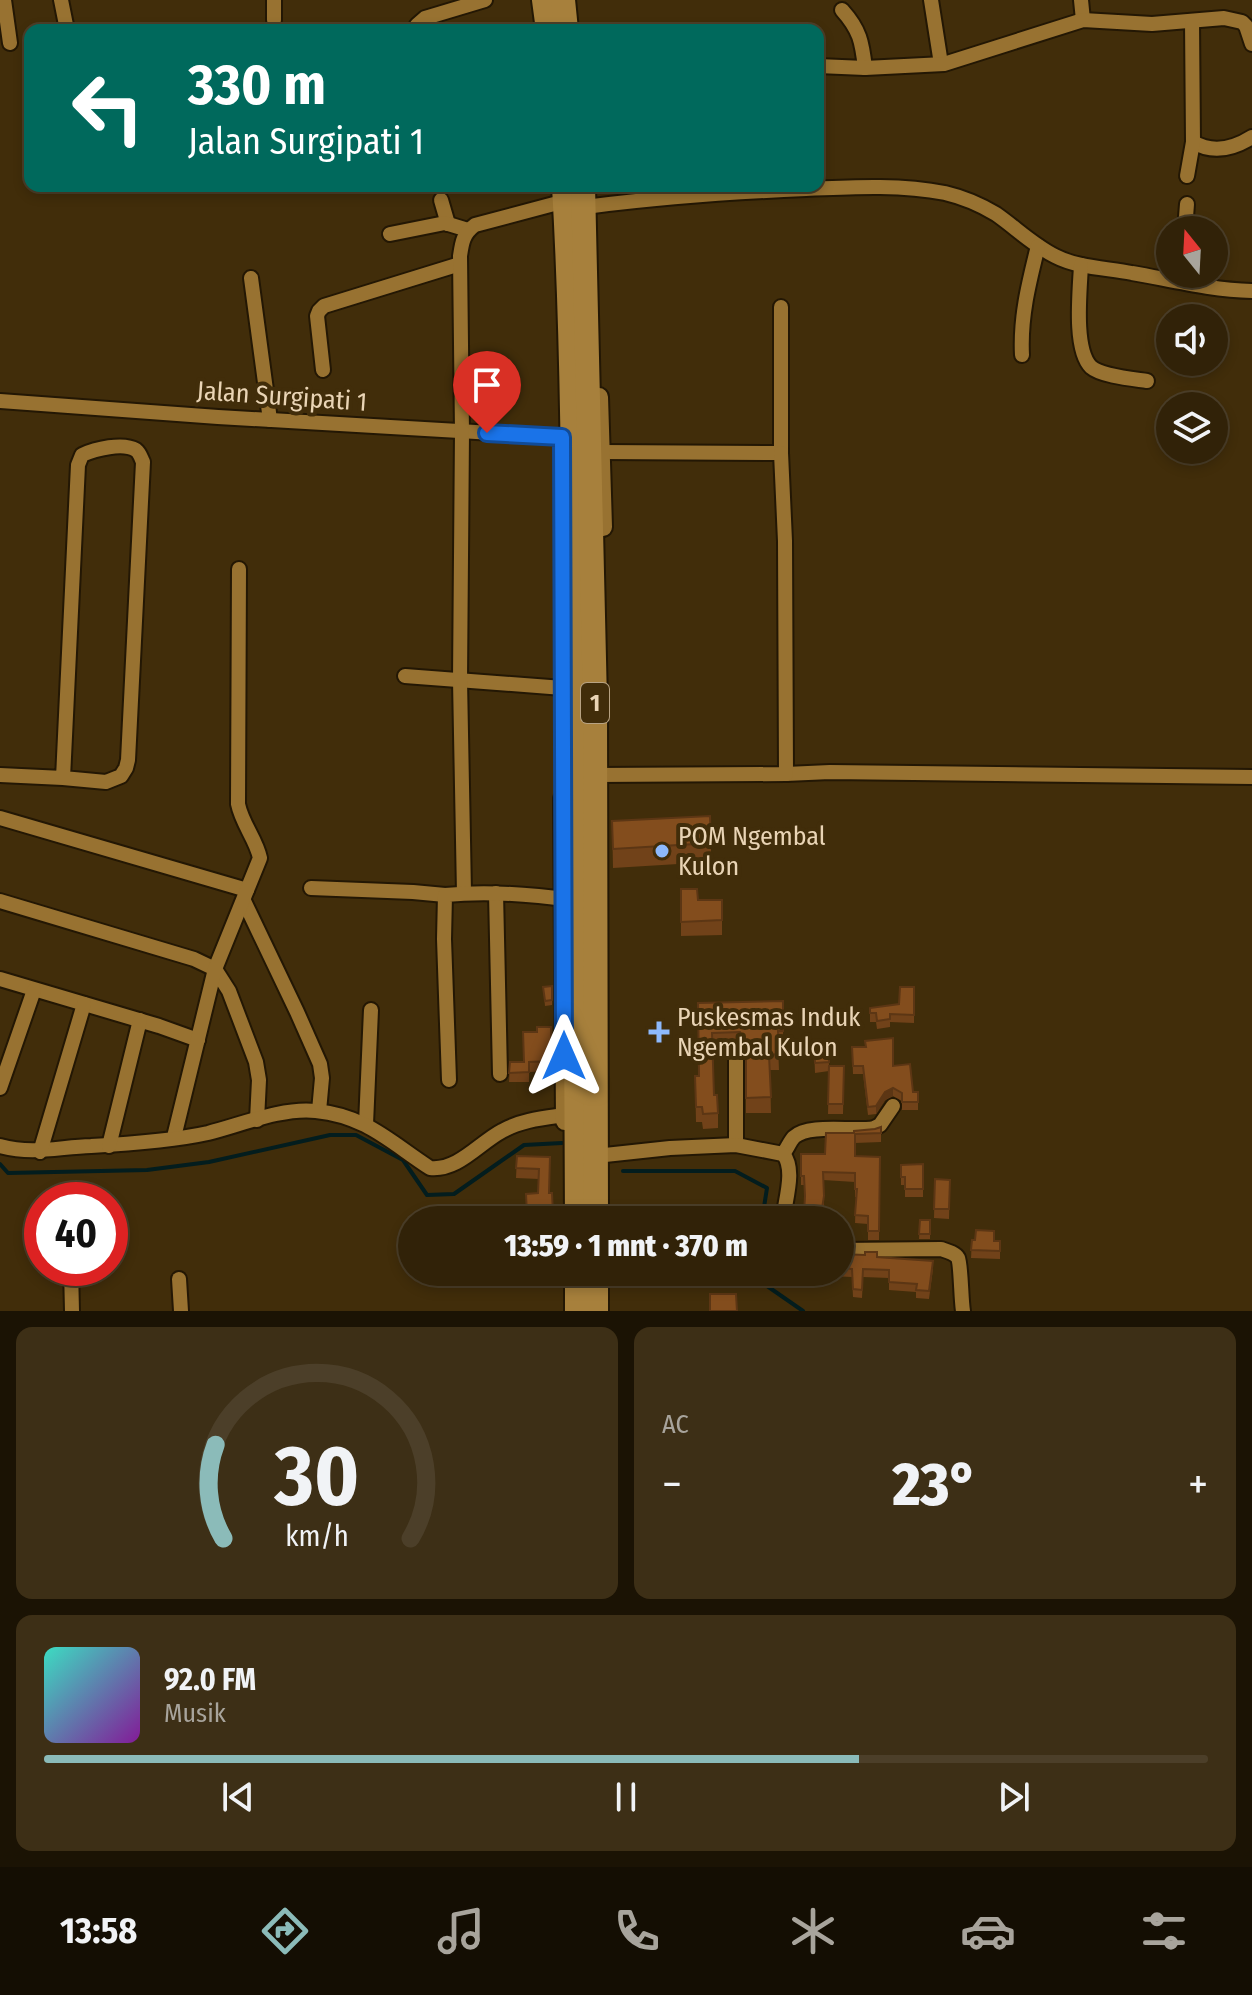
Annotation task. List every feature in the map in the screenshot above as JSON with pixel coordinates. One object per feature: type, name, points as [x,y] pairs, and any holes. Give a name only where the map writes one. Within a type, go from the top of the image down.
[{"type":"highway","points":[[544,0],[547,24]]},
{"type":"highway","points":[[563,0],[565,24]]},
{"type":"highway","name":"1","points":[[557,192],[569,284],[596,1206]]},
{"type":"highway","name":"1","points":[[577,1206],[585,902],[600,775],[587,303],[588,196]]},
{"type":"highway","points":[[577,1286],[577,1311]]},
{"type":"highway","points":[[596,1286],[596,1311]]},
{"type":"street","points":[[4,0],[10,43]]},
{"type":"street","points":[[61,0],[66,24]]},
{"type":"street","points":[[274,0],[274,20]]},
{"type":"street","points":[[418,24],[425,18],[485,0]]},
{"type":"street","points":[[533,0],[535,24]]},
{"type":"street","points":[[574,0],[576,24]]},
{"type":"street","points":[[931,0],[941,64]]},
{"type":"street","points":[[1081,0],[1083,20]]},
{"type":"street","points":[[842,10],[854,23],[862,40],[865,68]]},
{"type":"street","points":[[824,66],[865,68],[941,64],[1083,20],[1152,24],[1224,18],[1237,20],[1246,26],[1252,44]]},
{"type":"street","points":[[1187,176],[1193,142],[1192,21]]},
{"type":"street","points":[[1193,142],[1211,150],[1225,149],[1252,137]]},
{"type":"street","points":[[824,188],[905,188],[947,194],[995,213],[1056,257],[1081,265],[1156,275]]},
{"type":"street","points":[[464,893],[460,680],[460,264],[463,238],[475,225],[557,192],[563,688],[585,902],[605,1155],[606,1206]]},
{"type":"street","points":[[750,192],[647,199],[588,196],[602,452],[600,775],[830,772],[1252,777]]},
{"type":"street","points":[[441,200],[448,224]]},
{"type":"street","points":[[1186,216],[1187,204]]},
{"type":"street","points":[[390,234],[439,224],[468,230]]},
{"type":"street","points":[[1022,355],[1026,292],[1038,246]]},
{"type":"street","points":[[323,370],[317,316],[324,306],[460,264]]},
{"type":"street","points":[[1081,265],[1080,333],[1087,360],[1099,372],[1147,381]]},
{"type":"street","points":[[251,278],[270,420]]},
{"type":"street","points":[[1216,288],[1252,291]]},
{"type":"street","points":[[781,307],[786,774]]},
{"type":"street","name":"Jalan Surgipati 1","points":[[0,401],[562,437]]},
{"type":"street","points":[[0,775],[106,782],[121,776],[128,760],[143,462],[135,450],[95,448],[82,455],[78,465],[63,778]]},
{"type":"street","points":[[602,452],[781,453]]},
{"type":"street","points":[[174,1137],[215,969],[260,858],[238,804],[239,569]]},
{"type":"street","points":[[405,676],[563,688]]},
{"type":"street","points":[[0,818],[245,896],[320,1064],[319,1111]]},
{"type":"street","points":[[311,888],[445,895],[496,893],[585,902]]},
{"type":"street","points":[[496,893],[500,1074]]},
{"type":"street","points":[[445,895],[449,1080]]},
{"type":"street","points":[[0,901],[179,955],[215,969],[229,991],[256,1062],[259,1080],[257,1120]]},
{"type":"street","points":[[566,1206],[565,1115],[585,902]]},
{"type":"street","points":[[0,979],[198,1040]]},
{"type":"street","points":[[0,1088],[34,990]]},
{"type":"street","points":[[40,1152],[84,1004]]},
{"type":"street","points":[[366,1124],[371,1010]]},
{"type":"street","points":[[109,1146],[140,1020]]},
{"type":"street","points":[[736,1059],[736,1145]]},
{"type":"street","points":[[783,1154],[794,1137],[802,1132],[874,1128],[880,1125],[893,1106]]},
{"type":"street","points":[[0,1146],[40,1152],[109,1146],[204,1134],[278,1114],[319,1111],[366,1124],[430,1168],[439,1169],[456,1163],[514,1125],[565,1115]]},
{"type":"street","points":[[605,1155],[736,1145],[783,1154],[791,1169],[785,1206]]},
{"type":"street","points":[[854,1250],[941,1249],[950,1252],[959,1261],[963,1311]]},
{"type":"street","points":[[179,1279],[181,1311]]},
{"type":"street","points":[[71,1286],[72,1311]]},
{"type":"street","points":[[567,1286],[567,1311]]},
{"type":"street","points":[[606,1286],[607,1311]]},
{"type":"building","points":[[710,816],[711,843],[613,849],[612,821]]},
{"type":"building","points":[[681,889],[697,889],[698,900],[722,900],[722,920],[681,922]]},
{"type":"building","points":[[552,986],[552,1000],[545,1001],[543,987]]},
{"type":"building","points":[[900,987],[914,987],[914,1015],[890,1014],[890,1019],[877,1021],[876,1013],[870,1013],[870,1008],[899,1004]]},
{"type":"building","points":[[783,1001],[783,1031],[778,1031],[779,1054],[769,1055],[771,1097],[746,1098],[746,1044],[740,1032],[712,1033],[714,1095],[717,1095],[718,1113],[703,1114],[702,1107],[696,1107],[695,1076],[699,1076],[698,1003]]},
{"type":"building","points":[[537,1027],[551,1027],[552,1061],[529,1062],[529,1072],[509,1073],[510,1062],[524,1062],[523,1032],[537,1032]]},
{"type":"building","points":[[893,1038],[893,1066],[910,1064],[913,1092],[918,1092],[918,1102],[902,1102],[902,1093],[893,1088],[885,1092],[876,1106],[868,1107],[863,1066],[853,1066],[852,1047],[866,1047],[865,1041]]},
{"type":"building","points":[[828,1046],[829,1062],[815,1063],[814,1047]]},
{"type":"building","points":[[829,1066],[844,1066],[843,1104],[828,1104]]},
{"type":"building","points":[[881,1127],[881,1133],[855,1134],[855,1156],[880,1157],[879,1231],[868,1231],[868,1216],[855,1215],[855,1173],[823,1172],[822,1206],[804,1206],[801,1154],[825,1154],[826,1133]]},
{"type":"building","points":[[517,1156],[550,1157],[549,1193],[552,1193],[553,1206],[527,1206],[526,1194],[538,1193],[539,1169],[516,1168]]},
{"type":"building","points":[[923,1164],[923,1189],[905,1189],[901,1165]]},
{"type":"building","points":[[935,1179],[950,1180],[949,1209],[934,1209]]},
{"type":"building","points":[[920,1220],[930,1220],[930,1234],[919,1234]]},
{"type":"building","points":[[976,1230],[994,1231],[994,1241],[1000,1241],[1000,1251],[971,1250]]},
{"type":"building","points":[[865,1252],[877,1252],[877,1257],[933,1261],[929,1291],[916,1290],[917,1284],[889,1282],[889,1270],[863,1269],[862,1290],[853,1289],[854,1255],[865,1255]]},
{"type":"building","points":[[710,1294],[736,1294],[737,1311],[710,1311]]},
{"type":"waterway","points":[[0,1164],[8,1173],[147,1170],[209,1162],[330,1135],[356,1135],[403,1160],[427,1195],[454,1194],[524,1145],[562,1143]]},
{"type":"waterway","points":[[623,1171],[735,1171],[767,1188],[764,1206]]},
{"type":"waterway","points":[[767,1286],[803,1311]]},
{"type":"place","name":"POM Ngembal Kulon","points":[[662,851]]},
{"type":"place","name":"Puskesmas Induk Ngembal Kulon","points":[[659,1032]]},
{"type":"route","points":[[487,433],[562,437],[564,1056]]}]
